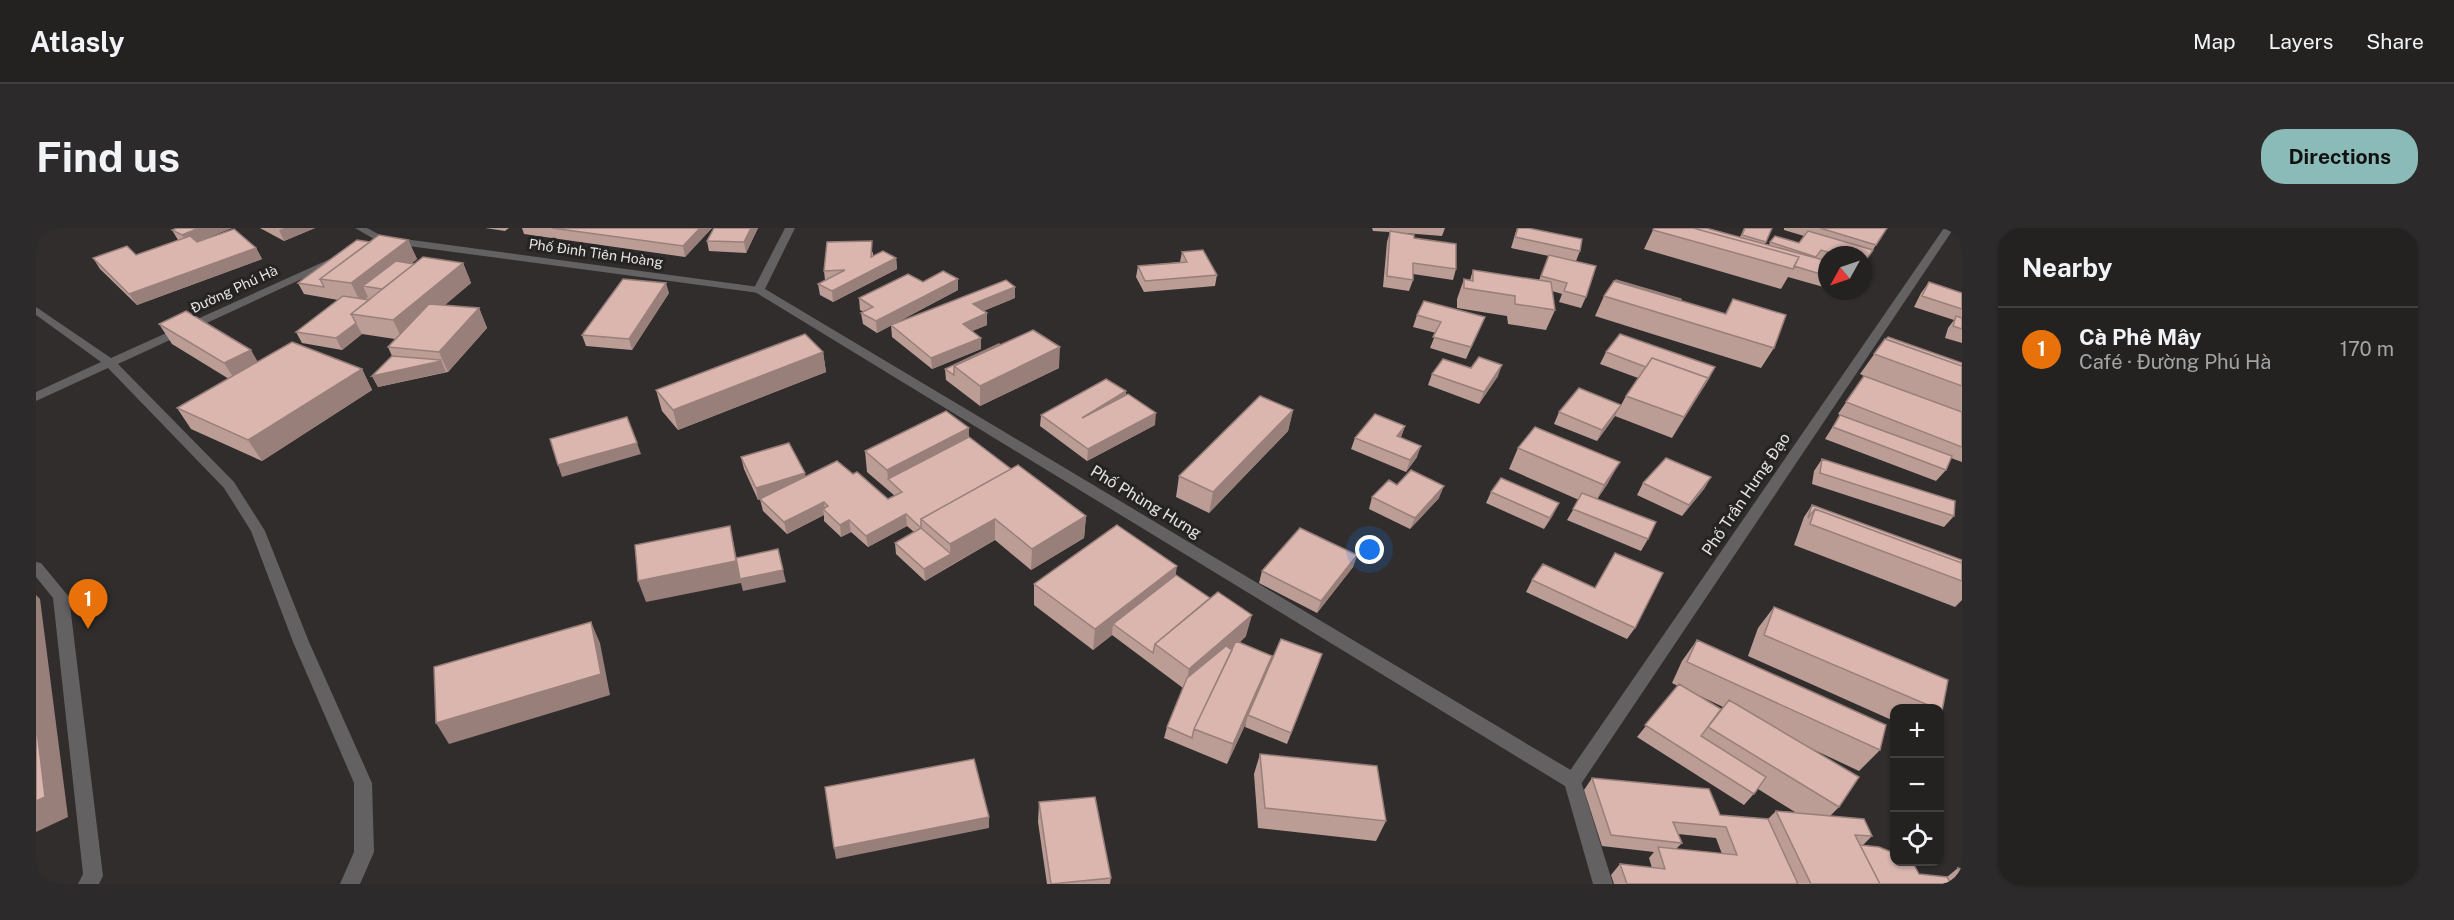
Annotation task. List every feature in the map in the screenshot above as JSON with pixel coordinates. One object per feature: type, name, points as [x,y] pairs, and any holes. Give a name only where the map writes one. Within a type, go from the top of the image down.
[{"type":"street","name":"Phố Đinh Tiên Hoàng","points":[[360,228],[374,242],[759,290]]},
{"type":"street","points":[[759,290],[790,228]]},
{"type":"street","name":"Phố Trần Hưng Đạo","points":[[1573,781],[1949,228]]},
{"type":"street","name":"Đường Phú Hà","points":[[36,397],[347,254]]},
{"type":"street","name":"Phố Phùng Hưng","points":[[759,290],[1573,781]]},
{"type":"street","points":[[36,310],[110,363],[229,485],[258,531],[301,642],[363,783],[364,852],[350,884]]},
{"type":"street","points":[[36,567],[61,597],[93,876],[88,884]]},
{"type":"street","points":[[1573,781],[1603,884]]},
{"type":"building","points":[[199,228],[182,235],[172,230]]},
{"type":"building","points":[[552,228],[700,228],[683,246]]},
{"type":"building","points":[[714,228],[751,228],[744,242],[707,241]]},
{"type":"building","points":[[1518,228],[1582,239],[1580,251],[1515,237]]},
{"type":"building","points":[[1654,228],[1693,228],[1799,257],[1793,269],[1653,230]]},
{"type":"building","points":[[1693,228],[1706,228],[1818,259],[1818,273],[1794,266],[1799,257]]},
{"type":"building","points":[[1745,228],[1772,228],[1766,242],[1742,235]]},
{"type":"building","points":[[1820,228],[1887,228],[1876,245]]},
{"type":"building","points":[[234,229],[256,248],[129,294],[93,258],[127,246],[136,255],[190,236],[197,242]]},
{"type":"building","points":[[1390,231],[1414,235],[1414,238],[1456,244],[1456,269],[1413,263],[1413,280],[1387,276]]},
{"type":"building","points":[[1808,231],[1859,246],[1818,246],[1816,257],[1770,242],[1775,236],[1799,243]]},
{"type":"building","points":[[379,235],[408,240],[351,283],[320,279]]},
{"type":"building","points":[[357,240],[370,242],[320,279],[324,287],[298,283]]},
{"type":"building","points":[[872,241],[871,257],[883,251],[896,258],[832,291],[818,284],[845,270],[824,271],[827,242]]},
{"type":"building","points":[[1203,250],[1217,275],[1145,281],[1138,266],[1187,262],[1182,252]]},
{"type":"building","points":[[1549,255],[1596,266],[1586,297],[1564,291],[1567,283],[1541,276]]},
{"type":"building","points":[[423,257],[463,263],[393,320],[351,314]]},
{"type":"building","points":[[396,261],[414,264],[382,289],[363,286]]},
{"type":"building","points":[[1473,270],[1551,282],[1555,310],[1515,304],[1515,296],[1464,288],[1464,279],[1473,281]]},
{"type":"building","points":[[943,271],[958,279],[876,321],[861,313],[873,307],[859,298],[908,274],[923,282]]},
{"type":"building","points":[[623,279],[666,283],[629,339],[582,335]]},
{"type":"building","points":[[1006,280],[1015,287],[973,304],[987,313],[963,324],[981,338],[931,358],[891,325]]},
{"type":"building","points":[[1614,281],[1726,314],[1733,299],[1786,315],[1774,348],[1604,296]]},
{"type":"building","points":[[1615,281],[1681,299],[1681,301]]},
{"type":"building","points":[[1929,282],[1962,293],[1962,309],[1922,296]]},
{"type":"building","points":[[343,296],[369,300],[351,314],[356,323],[336,338],[296,332]]},
{"type":"building","points":[[1424,301],[1485,317],[1471,347],[1433,337],[1441,322],[1417,315]]},
{"type":"building","points":[[429,304],[479,308],[439,352],[388,347]]},
{"type":"building","points":[[186,311],[251,350],[224,363],[159,324]]},
{"type":"building","points":[[1956,316],[1962,318],[1962,329],[1953,326]]},
{"type":"building","points":[[1033,330],[1060,347],[980,386],[954,366]]},
{"type":"building","points":[[805,334],[823,352],[673,410],[656,390]]},
{"type":"building","points":[[1620,334],[1715,367],[1703,387],[1708,378],[1652,358],[1646,367],[1606,352]]},
{"type":"building","points":[[1888,337],[1962,363],[1962,366],[1886,339]]},
{"type":"building","points":[[1885,339],[1962,366],[1962,386],[1874,354]]},
{"type":"building","points":[[292,342],[362,369],[248,440],[177,408]]},
{"type":"building","points":[[999,344],[954,366],[954,375],[945,369]]},
{"type":"building","points":[[392,356],[441,360],[441,361],[372,376]]},
{"type":"building","points":[[1479,357],[1502,365],[1484,392],[1432,374],[1443,359],[1471,368]]},
{"type":"building","points":[[1652,358],[1708,378],[1684,417],[1626,396]]},
{"type":"building","points":[[1864,376],[1962,412],[1962,447],[1846,402]]},
{"type":"building","points":[[1106,379],[1126,391],[1082,418],[1128,394],[1156,413],[1088,449],[1041,415]]},
{"type":"building","points":[[1579,388],[1621,405],[1602,430],[1559,412]]},
{"type":"building","points":[[1260,396],[1293,410],[1213,492],[1179,476]]},
{"type":"building","points":[[946,411],[969,428],[887,470],[865,451]]},
{"type":"building","points":[[1375,414],[1405,426],[1397,436],[1421,446],[1410,460],[1355,438]]},
{"type":"building","points":[[1840,415],[1952,456],[1946,470],[1833,427]]},
{"type":"building","points":[[627,417],[637,443],[558,465],[550,439]]},
{"type":"building","points":[[1535,427],[1620,462],[1604,485],[1518,448]]},
{"type":"building","points":[[969,437],[1011,469],[921,519],[921,528],[906,514],[866,536],[849,520],[840,525],[823,509],[828,506],[824,502],[784,522],[760,499],[837,461],[853,474],[857,472],[888,499],[902,492],[888,479]]},
{"type":"building","points":[[789,443],[805,473],[756,488],[741,457]]},
{"type":"building","points":[[1666,458],[1711,477],[1689,505],[1643,483]]},
{"type":"building","points":[[1822,459],[1955,501],[1954,516],[1820,473]]},
{"type":"building","points":[[1018,465],[1086,516],[1032,549],[995,519],[950,544],[921,519]]},
{"type":"building","points":[[1411,470],[1444,486],[1415,518],[1372,497],[1389,480],[1397,485]]},
{"type":"building","points":[[1501,478],[1559,503],[1550,518],[1491,492]]},
{"type":"building","points":[[1582,493],[1656,522],[1648,539],[1573,509]]},
{"type":"building","points":[[1812,505],[1962,560],[1962,563],[1815,509],[1808,518]]},
{"type":"building","points":[[1815,509],[1962,563],[1962,581],[1810,524]]},
{"type":"building","points":[[1117,525],[1177,566],[1095,629],[1034,584]]},
{"type":"building","points":[[730,526],[736,561],[638,581],[635,545]]},
{"type":"building","points":[[921,528],[951,554],[924,569],[895,543]]},
{"type":"building","points":[[1300,528],[1357,555],[1321,601],[1262,571]]},
{"type":"building","points":[[778,549],[783,570],[740,579],[736,558]]},
{"type":"building","points":[[1615,553],[1663,573],[1635,628],[1532,580],[1543,564],[1595,588]]},
{"type":"building","points":[[1176,575],[1210,598],[1155,644],[1153,653],[1113,624]]},
{"type":"building","points":[[1218,592],[1252,615],[1189,669],[1155,644]]},
{"type":"building","points":[[1774,607],[1948,680],[1943,704],[1926,704],[1764,635]]},
{"type":"building","points":[[591,622],[601,674],[436,723],[434,667]]},
{"type":"building","points":[[1281,639],[1322,654],[1291,733],[1248,715]]},
{"type":"building","points":[[1697,640],[1886,725],[1880,750],[1687,662]]},
{"type":"building","points":[[1236,641],[1272,656],[1233,744],[1194,729]]},
{"type":"building","points":[[1226,646],[1232,650],[1194,729],[1192,738],[1167,727],[1187,678]]},
{"type":"building","points":[[1679,684],[1721,709],[1701,736],[1766,777],[1754,794],[1645,725]]},
{"type":"building","points":[[1729,700],[1859,777],[1839,807],[1708,727]]},
{"type":"building","points":[[36,722],[45,797],[36,801]]},
{"type":"building","points":[[1260,754],[1377,766],[1386,821],[1265,808]]},
{"type":"building","points":[[974,759],[989,817],[834,848],[825,787]]},
{"type":"building","points":[[1592,778],[1709,789],[1720,815],[1768,819],[1798,884],[1627,884],[1620,864],[1665,869],[1658,847],[1737,855],[1726,827],[1673,822],[1682,843],[1611,835]]},
{"type":"building","points":[[1095,797],[1111,878],[1051,884],[1039,802]]},
{"type":"building","points":[[1776,811],[1864,819],[1872,836],[1855,835],[1880,884],[1811,884]]},
{"type":"building","points":[[1860,845],[1879,847],[1890,851],[1890,866],[1915,866],[1919,874],[1947,877],[1951,884],[1880,884]]},
{"type":"place","name":"Cà Phê Mây","points":[[88,629]]}]
